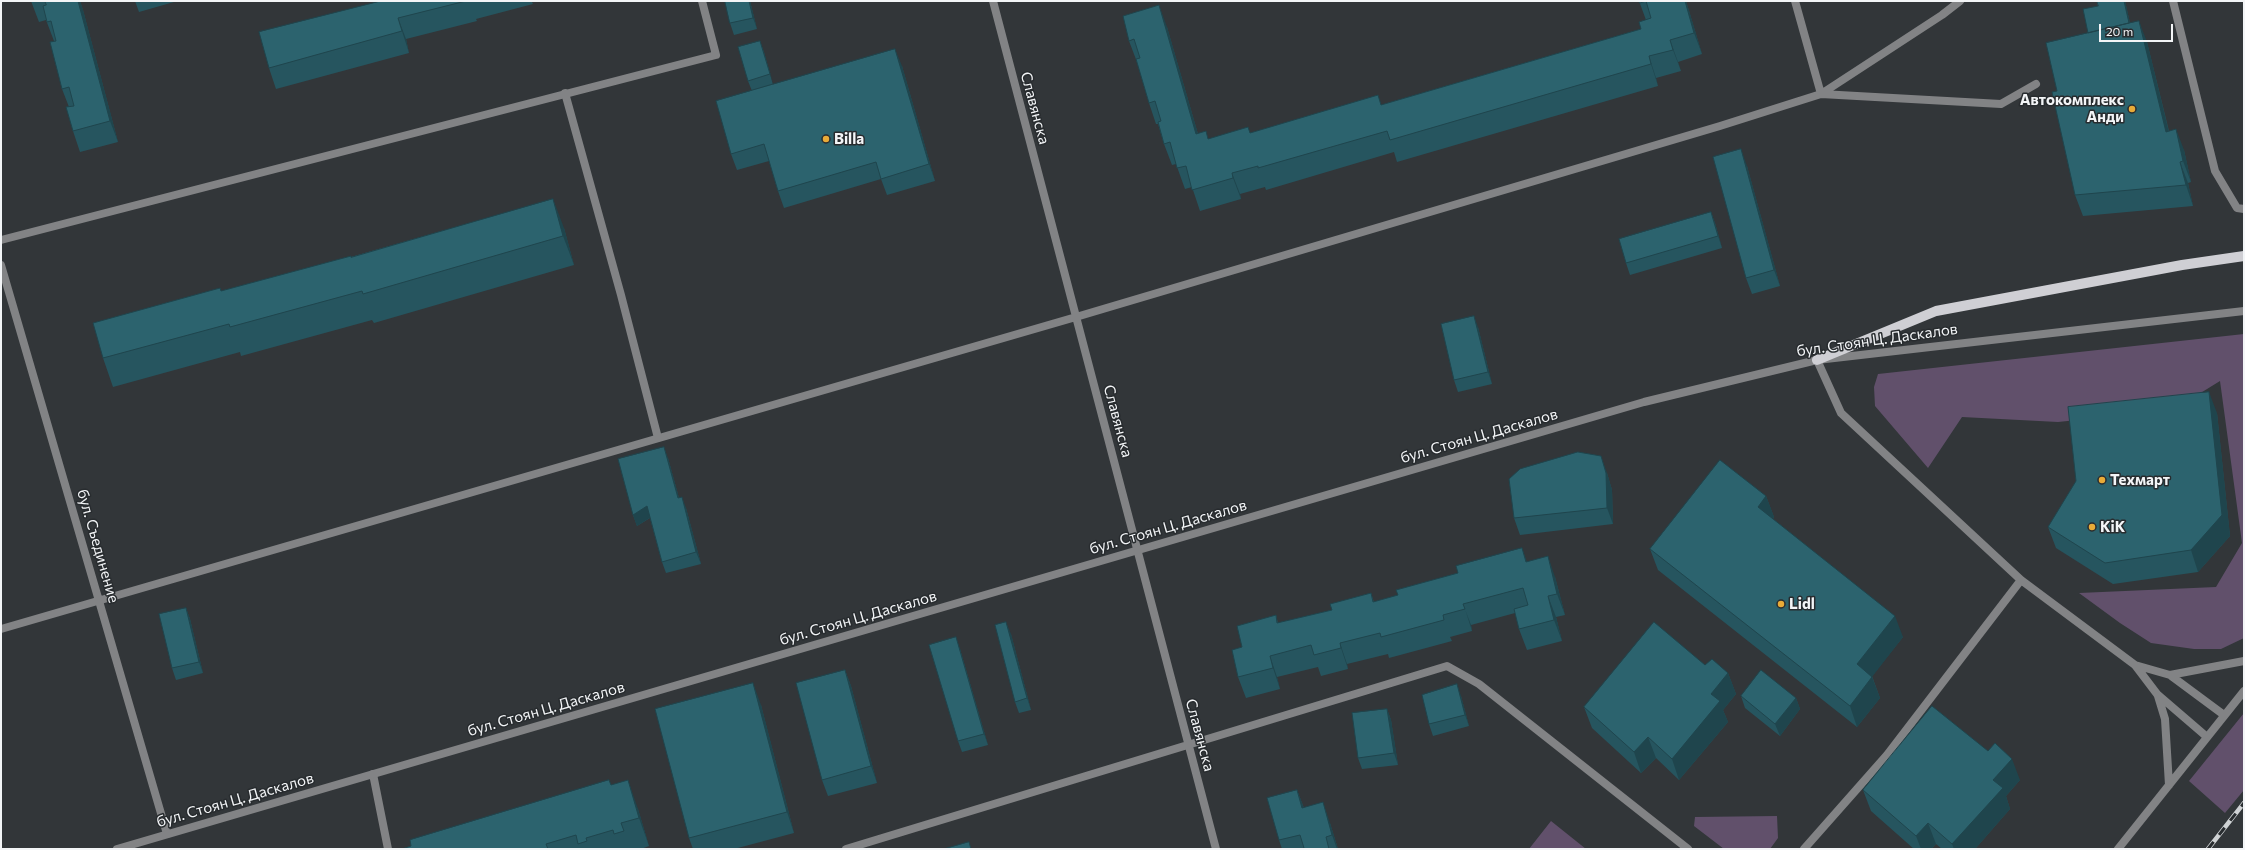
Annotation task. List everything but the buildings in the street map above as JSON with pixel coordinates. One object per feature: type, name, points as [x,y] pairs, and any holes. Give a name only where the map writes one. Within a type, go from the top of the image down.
[{"type":"main road","points":[[1817,360],[1936,311],[2182,265],[2244,256]]},
{"type":"street","points":[[1,240],[716,55],[702,1]]},
{"type":"street","name":"Славянска","points":[[993,1],[1216,849]]},
{"type":"street","points":[[1795,1],[1821,94]]},
{"type":"street","points":[[1,629],[1076,317],[1720,126],[1821,94],[1942,15],[1960,1]]},
{"type":"street","points":[[2173,1],[2215,171],[2242,208]]},
{"type":"street","points":[[1821,94],[2001,104],[2036,84]]},
{"type":"street","points":[[565,93],[619,288],[658,438]]},
{"type":"street","name":"бул. Съединение","points":[[1,265],[167,834]]},
{"type":"street","name":"бул. Стоян Ц. Даскалов","points":[[117,849],[1644,402],[1817,360],[2244,311]]},
{"type":"street","points":[[1817,360],[1841,413],[2021,580],[2135,665],[2157,694],[2207,737]]},
{"type":"street","points":[[1804,849],[1887,755],[2021,580]]},
{"type":"street","points":[[2170,675],[2244,661]]},
{"type":"street","points":[[2135,665],[2170,675],[2224,715]]},
{"type":"street","points":[[846,849],[1447,666],[1479,684],[1688,849]]},
{"type":"street","points":[[2118,849],[2244,691]]},
{"type":"street","points":[[2157,694],[2165,719],[2169,785]]},
{"type":"street","points":[[373,774],[388,849]]},
{"type":"shaded area","points":[[2244,334],[2244,638],[2221,649],[2194,649],[2151,643],[2120,623],[2079,593],[2216,587],[2242,543],[2220,381],[2173,410],[2058,422],[1962,417],[1928,468],[1875,406],[1874,387],[1878,374]]},
{"type":"shaded area","points":[[2244,713],[2244,790],[2225,813],[2189,781]]},
{"type":"shaded area","points":[[1777,816],[1778,838],[1770,849],[1724,849],[1694,826],[1695,817]]},
{"type":"shaded area","points":[[1551,821],[1586,849],[1529,849]]},
{"type":"railway","points":[[2208,849],[2244,803]]},
{"type":"place","name":"Автокомплекс Анди","points":[[2132,109]]},
{"type":"place","name":"Billa","points":[[826,139]]},
{"type":"place","name":"Техмарт","points":[[2102,480]]},
{"type":"place","name":"KiK","points":[[2092,527]]},
{"type":"place","name":"Lidl","points":[[1781,604]]}]
